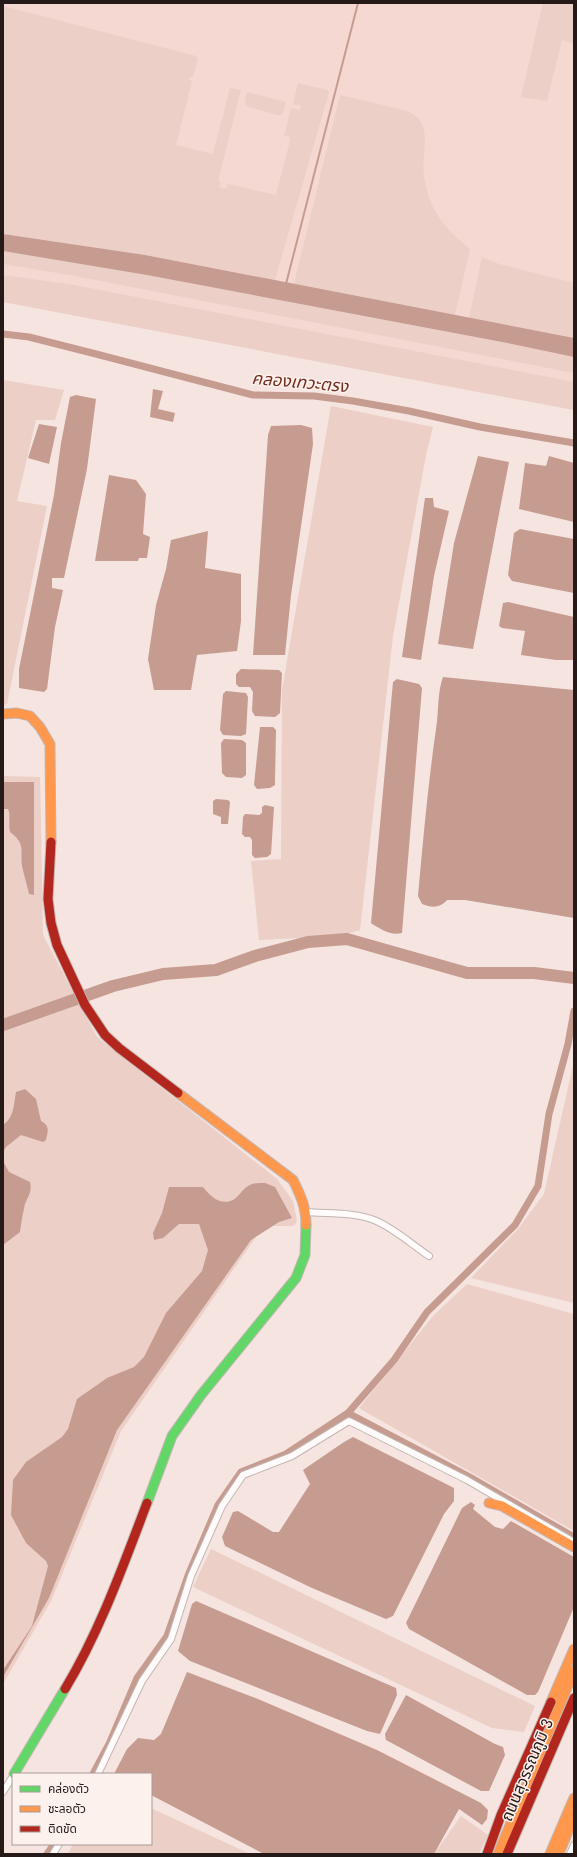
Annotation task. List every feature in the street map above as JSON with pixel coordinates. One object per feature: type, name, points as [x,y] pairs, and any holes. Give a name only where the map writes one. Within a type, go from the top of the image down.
[{"type":"main road","points":[[3,714],[17,713],[30,716],[40,727],[50,744],[51,832],[48,899],[51,923],[57,945],[85,1005],[105,1035],[119,1048],[293,1180],[303,1199],[306,1212],[305,1255],[296,1278],[201,1395],[172,1436],[120,1572],[83,1660],[15,1773]]},
{"type":"main road","points":[[489,1503],[502,1506],[574,1547]]},
{"type":"main road","points":[[487,1854],[501,1816],[574,1649]]},
{"type":"main road","points":[[498,1854],[574,1671]]},
{"type":"main road","name":"ถนนสุวรรณภูมิ 3","points":[[507,1854],[574,1698]]},
{"type":"main road","points":[[550,1854],[574,1798]]},
{"type":"main road","points":[[558,1854],[574,1816]]},
{"type":"street","points":[[306,1212],[359,1217],[374,1220],[398,1234],[429,1256]]},
{"type":"street","points":[[98,1773],[142,1681],[171,1639],[191,1576],[222,1506],[243,1475],[292,1456],[348,1421],[467,1480],[574,1542]]},
{"type":"street","points":[[3,1792],[12,1778]]},
{"type":"street","points":[[53,1854],[58,1845]]},
{"type":"street","points":[[570,1854],[574,1845]]},
{"type":"shaded area","points":[[3,3],[574,3],[574,410],[3,302]]},
{"type":"shaded area","points":[[543,3],[574,3],[574,43],[562,40],[547,101],[521,97]]},
{"type":"shaded area","points":[[3,6],[196,56],[198,60],[193,77],[190,77],[189,80],[192,81],[176,145],[213,154],[230,88],[241,90],[218,181],[220,181],[220,187],[226,189],[228,184],[276,195],[291,137],[284,136],[291,108],[300,110],[301,106],[293,104],[298,83],[327,90],[329,92],[275,280],[145,255],[3,234]]},
{"type":"shaded area","points":[[247,92],[286,102],[284,111],[281,115],[277,115],[246,106],[245,100]]},
{"type":"shaded area","points":[[340,95],[407,111],[416,116],[421,123],[424,130],[425,139],[423,167],[424,176],[426,188],[433,208],[452,233],[470,249],[455,315],[294,284]]},
{"type":"shaded area","points":[[3,234],[145,255],[574,338],[574,357],[147,275],[3,251]]},
{"type":"shaded area","points":[[3,251],[147,275],[574,357],[574,373],[75,276],[3,264]]},
{"type":"shaded area","points":[[482,257],[499,264],[574,283],[574,338],[469,318]]},
{"type":"shaded area","points":[[3,275],[74,285],[574,382],[574,410],[3,302]]},
{"type":"shaded area","points":[[3,380],[64,390],[55,420],[36,420],[17,501],[47,506],[7,704],[3,705]]},
{"type":"shaded area","points":[[153,389],[163,391],[158,409],[175,413],[173,422],[150,417]]},
{"type":"shaded area","points":[[76,395],[96,399],[87,469],[64,578],[52,578],[52,588],[63,590],[55,627],[47,689],[44,692],[19,688],[19,669],[54,495],[61,443],[70,397]]},
{"type":"shaded area","points":[[331,406],[433,427],[426,455],[393,636],[360,930],[338,936],[259,940],[251,861],[281,859],[282,690]]},
{"type":"shaded area","points":[[39,424],[57,427],[49,464],[28,458]]},
{"type":"shaded area","points":[[301,425],[312,428],[313,444],[291,595],[285,655],[253,655],[268,435],[271,426]]},
{"type":"shaded area","points":[[478,456],[509,462],[473,649],[438,644],[454,543]]},
{"type":"shaded area","points":[[549,456],[574,463],[574,522],[519,509],[525,463],[546,466]]},
{"type":"shaded area","points":[[109,475],[136,480],[146,494],[143,534],[150,537],[147,558],[139,558],[138,561],[95,561]]},
{"type":"shaded area","points":[[425,498],[433,498],[434,507],[449,511],[434,576],[421,660],[402,657]]},
{"type":"shaded area","points":[[520,529],[574,539],[574,593],[512,581],[508,575],[514,533]]},
{"type":"shaded area","points":[[208,531],[205,568],[241,574],[241,621],[237,651],[197,655],[191,690],[154,690],[148,659],[156,605],[166,569],[171,540]]},
{"type":"shaded area","points":[[508,602],[574,617],[574,660],[556,660],[521,655],[525,631],[502,628],[499,626],[503,603]]},
{"type":"shaded area","points":[[241,669],[279,670],[282,673],[280,713],[275,717],[255,716],[252,711],[253,692],[250,687],[239,687],[236,684],[236,674]]},
{"type":"shaded area","points":[[443,677],[574,690],[574,918],[465,900],[447,900],[439,906],[422,904],[418,896],[428,792],[439,696]]},
{"type":"shaded area","points":[[397,679],[419,684],[422,688],[402,933],[394,934],[378,928],[371,923],[393,682]]},
{"type":"shaded area","points":[[226,691],[246,693],[248,697],[246,734],[241,736],[223,735],[220,730],[223,694]]},
{"type":"shaded area","points":[[260,727],[273,727],[276,730],[275,785],[270,788],[257,789],[254,785]]},
{"type":"shaded area","points":[[224,739],[242,740],[246,743],[246,775],[242,778],[226,777],[222,773],[221,743]]},
{"type":"shaded area","points":[[3,776],[40,777],[43,935],[97,1037],[277,1179],[293,1201],[297,1221],[293,1226],[271,1226],[258,1234],[121,1431],[51,1601],[3,1684]]},
{"type":"shaded area","points":[[3,782],[34,782],[34,895],[29,894],[22,866],[22,851],[20,844],[15,836],[10,832],[9,811],[8,809],[3,809]]},
{"type":"shaded area","points":[[216,799],[228,800],[230,802],[228,824],[221,824],[221,817],[213,814],[213,801]]},
{"type":"shaded area","points":[[265,805],[274,807],[271,854],[267,857],[255,858],[252,855],[252,840],[250,837],[245,837],[242,834],[243,817],[245,814],[259,815],[262,813],[262,807]]},
{"type":"shaded area","points":[[574,1061],[574,1303],[471,1278],[518,1229],[544,1194]]},
{"type":"shaded area","points":[[25,1089],[36,1099],[41,1121],[48,1129],[46,1140],[43,1142],[21,1135],[6,1147],[3,1152],[3,1125],[7,1122],[11,1114],[16,1092]]},
{"type":"shaded area","points":[[3,1161],[9,1172],[30,1182],[31,1186],[25,1205],[20,1232],[3,1245]]},
{"type":"shaded area","points":[[255,1183],[265,1183],[275,1187],[292,1218],[279,1222],[251,1240],[117,1430],[49,1598],[3,1677],[3,1670],[32,1626],[48,1566],[46,1561],[26,1543],[11,1515],[13,1480],[26,1462],[62,1437],[68,1429],[77,1399],[107,1378],[134,1367],[144,1357],[166,1313],[202,1271],[208,1250],[199,1224],[179,1224],[163,1238],[154,1240],[153,1233],[162,1213],[169,1187],[203,1187],[212,1197],[220,1201],[228,1202],[238,1196],[249,1185]]},
{"type":"shaded area","points":[[467,1284],[574,1314],[574,1531],[359,1408],[433,1316]]},
{"type":"shaded area","points":[[353,1437],[454,1488],[454,1501],[444,1514],[393,1616],[386,1619],[312,1588],[225,1546],[222,1537],[233,1512],[238,1511],[273,1532],[279,1532],[310,1484],[303,1470]]},
{"type":"shaded area","points":[[471,1502],[475,1505],[473,1509],[495,1527],[503,1529],[511,1521],[574,1557],[574,1607],[538,1692],[535,1695],[527,1695],[409,1629],[406,1623],[462,1508]]},
{"type":"shaded area","points":[[211,1549],[535,1706],[524,1732],[492,1728],[193,1587]]},
{"type":"shaded area","points":[[196,1601],[396,1688],[397,1695],[380,1734],[367,1731],[190,1661],[178,1651],[192,1604]]},
{"type":"shaded area","points":[[187,1672],[258,1699],[377,1750],[481,1803],[488,1810],[487,1819],[482,1825],[459,1809],[434,1854],[264,1854],[152,1796],[152,1773],[115,1773],[127,1749],[138,1738],[154,1740],[161,1734]]},
{"type":"shaded area","points":[[406,1695],[503,1747],[505,1755],[489,1791],[481,1791],[386,1740],[385,1734]]},
{"type":"shaded area","points":[[152,1808],[250,1854],[68,1854],[72,1845],[152,1845]]},
{"type":"shaded area","points":[[461,1816],[488,1835],[479,1854],[434,1854]]},
{"type":"waterway","points":[[286,284],[358,3]]},
{"type":"waterway","name":"คลองเทวะตรง","points":[[3,334],[29,337],[253,395],[314,396],[353,401],[409,411],[480,427],[574,443]]},
{"type":"waterway","points":[[3,1025],[113,986],[163,974],[216,970],[255,956],[308,942],[347,939],[467,973],[534,973],[574,978]]},
{"type":"waterway","points":[[94,1773],[109,1744],[137,1678],[167,1636],[189,1573],[218,1505],[241,1472],[286,1454],[348,1413],[394,1360],[427,1312],[515,1225],[538,1186],[549,1114],[568,1044],[574,1011]]},
{"type":"waterway","points":[[348,1413],[468,1476],[574,1537]]},
{"type":"waterway","points":[[47,1854],[53,1845]]},
{"type":"traffic: fast","points":[[147,1503],[172,1436],[201,1395],[296,1278],[305,1255],[306,1225]]},
{"type":"traffic: fast","points":[[15,1773],[65,1689]]},
{"type":"traffic: slow","points":[[3,714],[17,713],[30,716],[40,727],[50,744],[51,842]]},
{"type":"traffic: slow","points":[[178,1093],[293,1180],[302,1202],[306,1225]]},
{"type":"traffic: slow","points":[[489,1503],[502,1506],[574,1547]]},
{"type":"traffic: slow","points":[[551,1702],[574,1649]]},
{"type":"traffic: slow","points":[[498,1854],[574,1671]]},
{"type":"traffic: slow","points":[[550,1854],[574,1798]]},
{"type":"traffic: slow","points":[[559,1854],[574,1816]]},
{"type":"traffic: jam","points":[[51,842],[48,899],[51,923],[57,945],[85,1005],[105,1035],[119,1048],[178,1093]]},
{"type":"traffic: jam","points":[[65,1689],[78,1667],[100,1621],[147,1503]]},
{"type":"traffic: jam","points":[[507,1854],[574,1698]]},
{"type":"traffic: jam","points":[[487,1854],[501,1815],[551,1702]]}]
